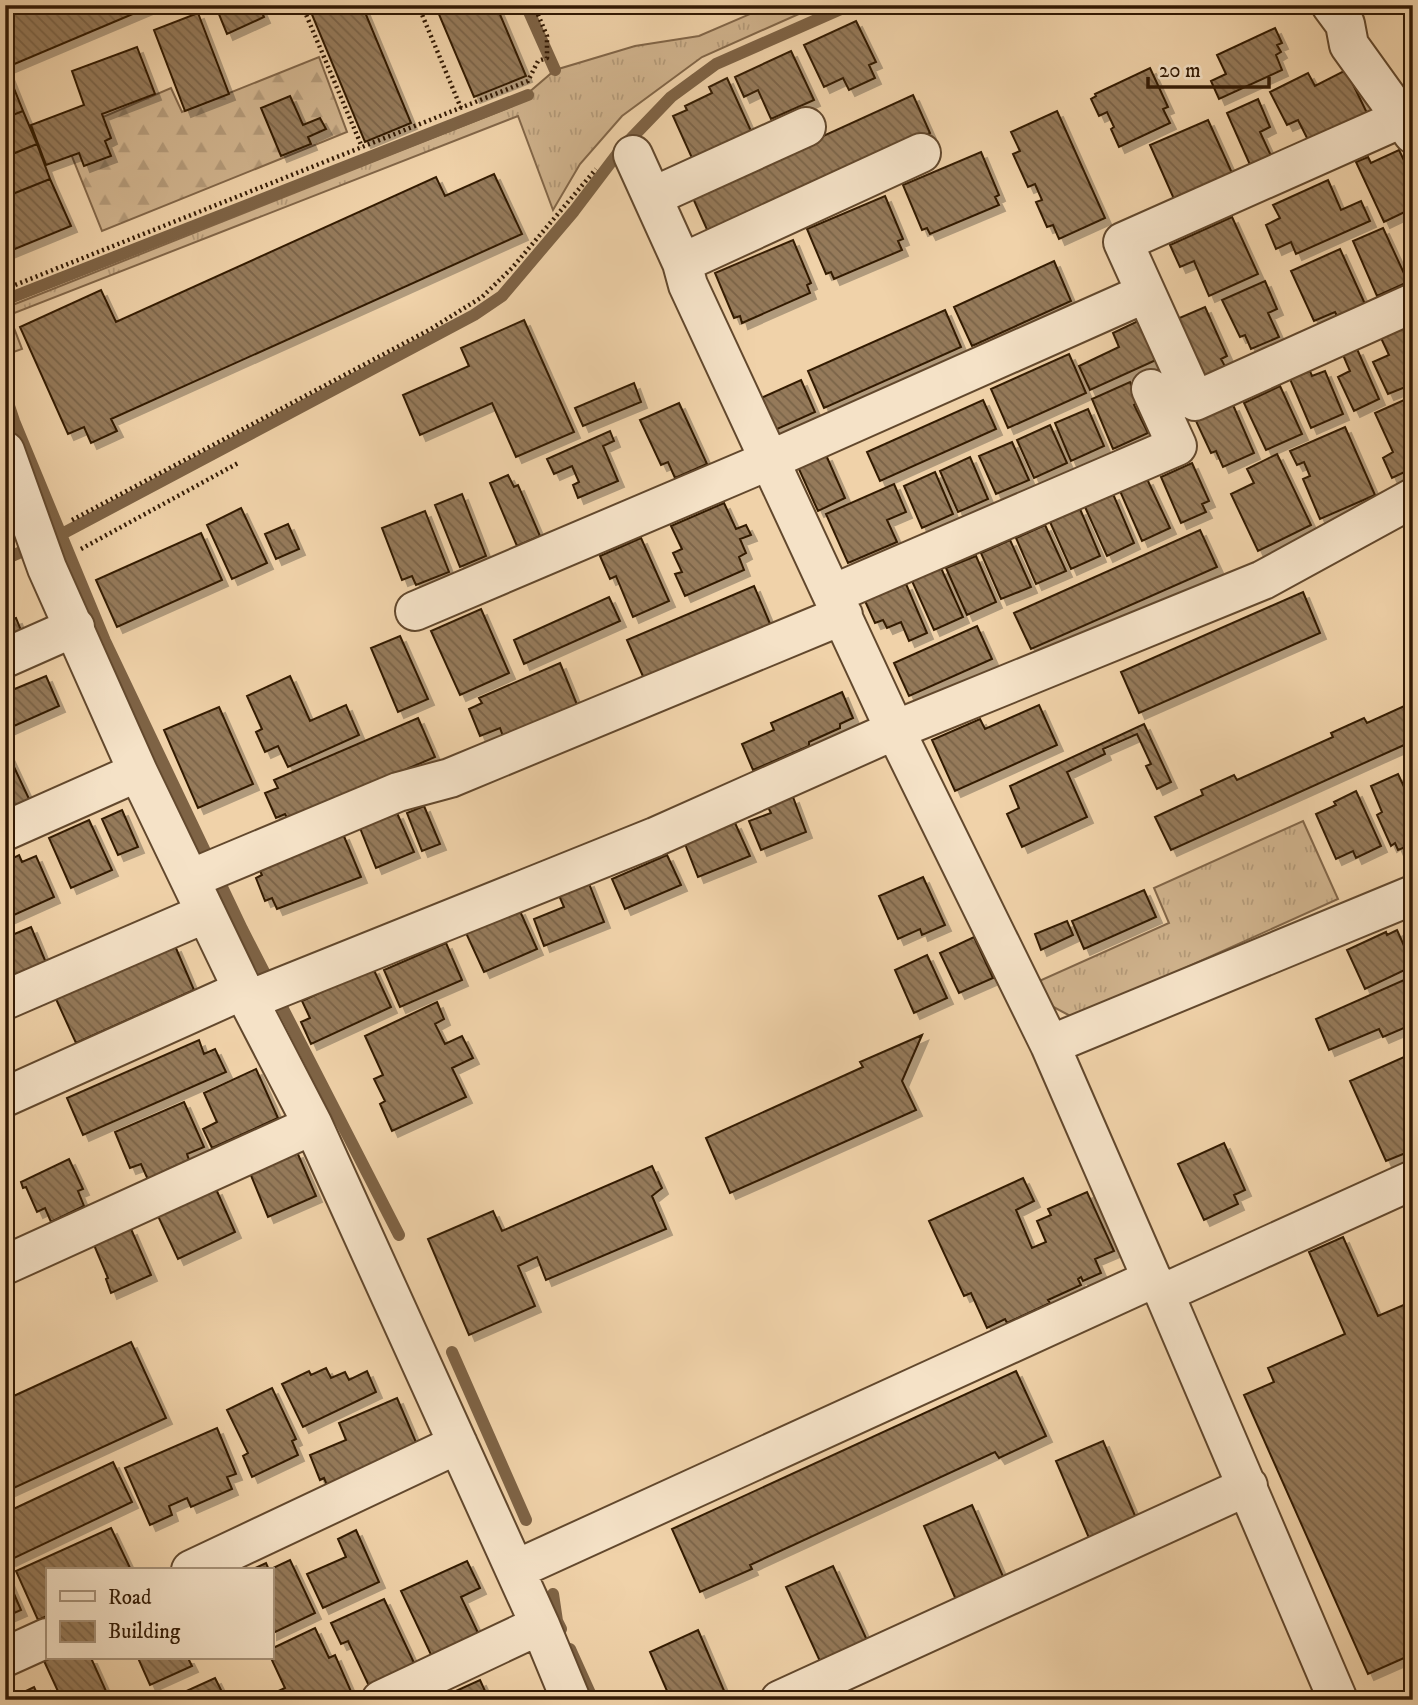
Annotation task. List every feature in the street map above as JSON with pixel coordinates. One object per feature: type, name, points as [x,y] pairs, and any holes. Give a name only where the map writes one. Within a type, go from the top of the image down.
[{"type":"street","points":[[1331,5],[1345,24],[1349,45],[1407,126],[1123,242],[1195,401],[1413,303]]},
{"type":"street","points":[[652,197],[806,127]]},
{"type":"street","points":[[682,263],[921,153]]},
{"type":"street","points":[[615,161],[652,197],[682,263],[688,285],[895,730],[1050,1045],[1248,1486],[1338,1700]]},
{"type":"street","points":[[415,611],[770,460],[1130,300]]},
{"type":"street","points":[[190,879],[398,792],[450,778],[838,604],[1177,446],[1152,389]]},
{"type":"street","points":[[5,451],[42,553],[138,772],[246,995],[313,1125],[540,1625],[571,1700]]},
{"type":"street","points":[[5,1097],[246,995],[655,838],[895,730],[1264,580],[1413,498]]},
{"type":"street","points":[[5,658],[75,627]]},
{"type":"street","points":[[5,831],[138,772]]},
{"type":"street","points":[[1050,1045],[1413,895]]},
{"type":"street","points":[[5,1000],[206,913]]},
{"type":"street","points":[[5,1265],[313,1125]]},
{"type":"street","points":[[515,1570],[1158,1286],[1413,1180]]},
{"type":"street","points":[[195,1568],[458,1444]]},
{"type":"street","points":[[780,1700],[1248,1486]]},
{"type":"street","points":[[381,1700],[540,1625]]},
{"type":"street","points":[[5,1657],[46,1638]]},
{"type":"path","points":[[302,5],[362,147]]},
{"type":"path","points":[[418,5],[461,108]]},
{"type":"path","points":[[5,289],[527,81],[538,61],[547,58],[547,36],[534,5]]},
{"type":"path","points":[[42,553],[482,297],[615,161]]},
{"type":"path","points":[[42,553],[240,462]]},
{"type":"green space","points":[[771,5],[819,5],[702,57],[622,116],[580,164],[553,210],[518,116],[9,315],[22,349],[5,355],[5,308],[513,106],[555,70],[635,46],[699,36]]},
{"type":"green space","points":[[319,57],[347,132],[102,231],[63,134],[171,88],[182,112]]},
{"type":"green space","points":[[1303,821],[1338,899],[1074,1018],[1046,1003],[1037,982],[1169,923],[1154,888]]},
{"type":"building","points":[[15,5],[154,5],[5,68],[5,9]]},
{"type":"building","points":[[266,5],[260,8],[264,17],[227,34],[216,7]]},
{"type":"building","points":[[308,5],[362,5],[411,123],[365,142]]},
{"type":"building","points":[[435,5],[496,5],[526,76],[474,97]]},
{"type":"building","points":[[198,13],[229,94],[185,111],[154,30]]},
{"type":"building","points":[[856,21],[876,62],[869,65],[875,78],[849,90],[843,78],[824,87],[804,45]]},
{"type":"building","points":[[1275,28],[1282,43],[1277,45],[1281,52],[1276,55],[1282,70],[1219,99],[1211,81],[1226,74],[1217,55]]},
{"type":"building","points":[[137,47],[155,94],[102,114],[111,138],[105,141],[111,156],[84,166],[79,153],[46,165],[31,125],[84,105],[72,71]]},
{"type":"building","points":[[791,51],[814,100],[771,119],[758,90],[744,97],[735,77]]},
{"type":"building","points":[[1150,68],[1168,107],[1163,109],[1170,123],[1119,147],[1107,112],[1099,116],[1091,99],[1095,94]]},
{"type":"building","points":[[1346,70],[1367,113],[1309,142],[1298,120],[1287,125],[1270,92],[1308,73],[1315,86]]},
{"type":"building","points":[[7,71],[23,111],[5,118],[5,72]]},
{"type":"building","points":[[727,78],[751,131],[692,158],[673,116],[687,110],[685,106],[712,93],[709,87]]},
{"type":"building","points":[[913,95],[930,133],[709,234],[692,196]]},
{"type":"building","points":[[290,96],[303,125],[320,118],[326,129],[308,137],[311,144],[281,156],[261,108]]},
{"type":"building","points":[[1258,99],[1270,127],[1260,132],[1272,158],[1251,167],[1227,113]]},
{"type":"building","points":[[23,111],[37,144],[5,157],[5,118]]},
{"type":"building","points":[[1057,111],[1105,218],[1059,239],[1053,225],[1047,227],[1036,202],[1042,200],[1035,184],[1028,187],[1013,154],[1020,151],[1011,132]]},
{"type":"building","points":[[1208,120],[1232,173],[1174,199],[1150,145]]},
{"type":"building","points":[[37,144],[50,179],[5,197],[5,157]]},
{"type":"building","points":[[1399,150],[1413,179],[1413,208],[1384,222],[1356,162],[1368,157],[1371,163]]},
{"type":"building","points":[[981,152],[999,195],[995,197],[999,205],[930,234],[927,228],[922,230],[903,185]]},
{"type":"building","points":[[494,174],[522,234],[111,419],[117,431],[91,443],[84,427],[68,434],[20,327],[101,290],[116,322],[436,177],[445,196]]},
{"type":"building","points":[[50,179],[71,226],[5,253],[5,197]]},
{"type":"building","points":[[1328,180],[1341,210],[1361,201],[1370,221],[1296,254],[1291,242],[1276,249],[1266,225],[1280,218],[1273,205]]},
{"type":"building","points":[[885,196],[903,239],[898,241],[902,250],[834,279],[831,272],[826,274],[807,229]]},
{"type":"building","points":[[1232,217],[1258,274],[1209,296],[1194,261],[1180,267],[1170,245]]},
{"type":"building","points":[[1383,228],[1408,282],[1377,296],[1353,241]]},
{"type":"building","points":[[793,240],[811,283],[807,285],[810,293],[742,323],[740,316],[734,318],[715,273]]},
{"type":"building","points":[[1340,249],[1365,304],[1337,316],[1335,312],[1314,321],[1291,271]]},
{"type":"building","points":[[1054,261],[1071,301],[972,346],[954,307]]},
{"type":"building","points":[[1265,281],[1277,309],[1268,313],[1279,337],[1251,349],[1245,335],[1240,337],[1222,300]]},
{"type":"building","points":[[1205,307],[1227,356],[1221,359],[1226,368],[1202,379],[1177,319]]},
{"type":"building","points":[[945,310],[961,347],[824,408],[808,371]]},
{"type":"building","points":[[524,320],[574,432],[516,457],[492,403],[420,435],[403,395],[469,366],[461,348]]},
{"type":"building","points":[[1138,321],[1156,360],[1090,390],[1079,366],[1119,347],[1113,333]]},
{"type":"building","points":[[1405,328],[1413,345],[1413,384],[1388,394],[1373,362],[1389,355],[1381,338]]},
{"type":"building","points":[[1357,349],[1379,399],[1354,411],[1338,377],[1350,371],[1343,355]]},
{"type":"building","points":[[1069,354],[1086,393],[1008,428],[991,389]]},
{"type":"building","points":[[1310,371],[1312,376],[1325,371],[1343,414],[1311,428],[1290,379]]},
{"type":"building","points":[[801,380],[815,412],[775,430],[761,398]]},
{"type":"building","points":[[1130,382],[1139,402],[1134,405],[1148,433],[1113,449],[1092,399]]},
{"type":"building","points":[[634,383],[641,402],[583,426],[575,408]]},
{"type":"building","points":[[1280,386],[1302,434],[1266,450],[1244,403]]},
{"type":"building","points":[[1413,396],[1413,468],[1392,478],[1383,458],[1393,452],[1375,413]]},
{"type":"building","points":[[983,400],[996,429],[880,481],[867,452]]},
{"type":"building","points":[[679,403],[707,464],[675,478],[668,462],[661,465],[640,420]]},
{"type":"building","points":[[1233,405],[1254,453],[1223,467],[1216,451],[1211,453],[1196,421]]},
{"type":"building","points":[[1088,409],[1104,446],[1071,461],[1055,423]]},
{"type":"building","points":[[1050,425],[1067,463],[1034,478],[1017,440]]},
{"type":"building","points":[[1345,427],[1375,495],[1320,519],[1303,479],[1310,476],[1304,462],[1297,465],[1290,451]]},
{"type":"building","points":[[610,431],[614,441],[603,446],[618,481],[578,498],[573,485],[579,482],[572,466],[554,474],[547,459]]},
{"type":"building","points":[[1012,442],[1029,480],[996,494],[979,456]]},
{"type":"building","points":[[1277,454],[1311,525],[1258,551],[1231,494],[1254,483],[1247,469]]},
{"type":"building","points":[[826,455],[845,498],[818,511],[798,467]]},
{"type":"building","points":[[970,457],[988,499],[958,512],[940,471]]},
{"type":"building","points":[[1192,463],[1209,501],[1202,504],[1206,512],[1181,523],[1161,477]]},
{"type":"building","points":[[935,472],[953,514],[922,528],[904,486]]},
{"type":"building","points":[[508,475],[514,487],[518,485],[540,536],[517,546],[490,483]]},
{"type":"building","points":[[1147,479],[1170,528],[1142,541],[1120,491]]},
{"type":"building","points":[[894,484],[906,512],[887,520],[897,542],[848,563],[826,514]]},
{"type":"building","points":[[462,494],[486,556],[460,567],[435,505]]},
{"type":"building","points":[[1113,494],[1134,543],[1107,556],[1085,507]]},
{"type":"building","points":[[724,503],[736,529],[746,525],[751,535],[740,539],[746,553],[739,557],[744,570],[685,596],[675,574],[682,572],[673,553],[682,549],[671,526]]},
{"type":"building","points":[[241,508],[267,563],[232,579],[207,525]]},
{"type":"building","points":[[1080,509],[1100,556],[1071,569],[1050,522]]},
{"type":"building","points":[[425,511],[449,572],[416,585],[412,576],[402,580],[382,528]]},
{"type":"building","points":[[288,524],[299,549],[276,559],[265,534]]},
{"type":"building","points":[[1045,525],[1066,571],[1036,584],[1016,538]]},
{"type":"building","points":[[1200,530],[1217,567],[1031,649],[1014,613]]},
{"type":"building","points":[[201,533],[222,580],[117,627],[96,580]]},
{"type":"building","points":[[641,538],[669,601],[633,617],[616,576],[610,579],[600,556]]},
{"type":"building","points":[[1010,540],[1031,587],[1001,599],[981,553]]},
{"type":"building","points":[[976,556],[996,602],[967,615],[946,568]]},
{"type":"building","points":[[941,568],[963,617],[934,630],[912,581]]},
{"type":"building","points":[[906,584],[927,633],[909,641],[901,622],[887,628],[883,620],[875,623],[865,601]]},
{"type":"building","points":[[754,586],[771,626],[645,681],[627,640]]},
{"type":"building","points":[[1303,592],[1320,633],[1139,713],[1121,672]]},
{"type":"building","points":[[609,597],[620,621],[524,664],[514,640]]},
{"type":"building","points":[[5,609],[10,620],[16,618],[22,633],[5,640]]},
{"type":"building","points":[[481,609],[509,673],[460,695],[431,631]]},
{"type":"building","points":[[977,626],[992,659],[909,696],[894,663]]},
{"type":"building","points":[[400,636],[428,699],[398,712],[371,648]]},
{"type":"building","points":[[560,663],[578,707],[504,739],[500,728],[480,736],[469,709],[482,703],[479,698]]},
{"type":"building","points":[[46,676],[59,706],[5,730],[5,693]]},
{"type":"building","points":[[290,676],[310,721],[346,705],[359,735],[288,767],[278,746],[265,752],[256,732],[262,729],[247,696]]},
{"type":"building","points":[[842,692],[853,718],[840,724],[840,728],[809,742],[809,746],[753,770],[742,744],[774,730],[771,723]]},
{"type":"building","points":[[1413,702],[1413,741],[1171,850],[1155,817],[1203,795],[1201,790],[1234,775],[1237,780],[1333,737],[1331,733],[1364,718],[1367,723]]},
{"type":"building","points":[[1039,705],[1057,745],[955,791],[932,740],[980,719],[985,729]]},
{"type":"building","points":[[219,707],[253,784],[198,808],[164,730]]},
{"type":"building","points":[[418,718],[435,757],[288,820],[285,814],[276,818],[265,793],[278,788],[274,780]]},
{"type":"building","points":[[1144,724],[1171,782],[1157,789],[1146,766],[1151,764],[1137,734],[1103,749],[1105,754],[1067,772],[1087,817],[1022,847],[1007,814],[1019,808],[1010,786]]},
{"type":"building","points":[[7,752],[30,801],[5,813],[5,753]]},
{"type":"building","points":[[1398,774],[1413,806],[1413,844],[1398,850],[1395,843],[1391,846],[1377,815],[1382,812],[1371,786]]},
{"type":"building","points":[[1356,791],[1381,846],[1356,858],[1353,851],[1336,859],[1316,814],[1336,805],[1334,802]]},
{"type":"building","points":[[793,797],[806,832],[761,850],[749,821],[771,813],[768,807]]},
{"type":"building","points":[[424,806],[440,844],[422,851],[407,813]]},
{"type":"building","points":[[122,810],[138,847],[118,855],[102,819]]},
{"type":"building","points":[[397,813],[414,852],[376,868],[360,828]]},
{"type":"building","points":[[89,820],[112,870],[71,888],[49,838]]},
{"type":"building","points":[[735,823],[750,856],[698,877],[685,844]]},
{"type":"building","points":[[343,834],[361,877],[277,909],[272,898],[265,901],[256,878],[262,875],[260,871]]},
{"type":"building","points":[[19,855],[22,862],[36,856],[54,897],[5,919],[5,862]]},
{"type":"building","points":[[667,855],[681,885],[625,909],[612,879]]},
{"type":"building","points":[[923,877],[945,925],[922,935],[920,929],[898,939],[879,896]]},
{"type":"building","points":[[588,881],[604,922],[544,946],[534,919],[564,907],[558,893]]},
{"type":"building","points":[[1144,890],[1156,917],[1084,949],[1072,921]]},
{"type":"building","points":[[519,909],[537,949],[484,972],[466,933]]},
{"type":"building","points":[[1067,921],[1073,935],[1041,950],[1035,934]]},
{"type":"building","points":[[31,927],[47,965],[11,980],[5,965],[5,938]]},
{"type":"building","points":[[1397,930],[1413,966],[1365,989],[1347,950],[1386,932],[1387,935]]},
{"type":"building","points":[[974,937],[993,978],[959,993],[940,953]]},
{"type":"building","points":[[446,943],[462,980],[400,1007],[384,970]]},
{"type":"building","points":[[175,946],[194,990],[76,1043],[56,999]]},
{"type":"building","points":[[927,955],[947,998],[914,1013],[895,970]]},
{"type":"building","points":[[373,968],[391,1007],[311,1044],[301,1022],[310,1018],[302,1001]]},
{"type":"building","points":[[1413,976],[1413,1015],[1408,1017],[1411,1025],[1383,1037],[1379,1029],[1329,1050],[1316,1019]]},
{"type":"building","points":[[437,1002],[444,1019],[435,1024],[445,1044],[462,1036],[473,1058],[452,1068],[466,1097],[392,1131],[380,1104],[385,1101],[374,1079],[383,1075],[365,1036]]},
{"type":"building","points":[[922,1035],[902,1081],[916,1110],[730,1193],[706,1138],[863,1067],[860,1062]]},
{"type":"building","points":[[199,1040],[204,1054],[215,1049],[226,1072],[83,1135],[67,1098]]},
{"type":"building","points":[[1413,1053],[1413,1150],[1386,1161],[1350,1081]]},
{"type":"building","points":[[256,1069],[278,1118],[212,1148],[203,1129],[217,1122],[204,1093]]},
{"type":"building","points":[[184,1102],[204,1147],[187,1154],[189,1160],[166,1170],[167,1174],[149,1182],[141,1164],[130,1168],[115,1132]]},
{"type":"building","points":[[1224,1143],[1245,1190],[1234,1195],[1238,1204],[1204,1220],[1178,1164]]},
{"type":"building","points":[[297,1152],[316,1196],[268,1217],[250,1173]]},
{"type":"building","points":[[69,1159],[83,1189],[78,1191],[84,1206],[51,1222],[45,1208],[37,1212],[21,1182]]},
{"type":"building","points":[[652,1166],[662,1188],[652,1196],[666,1229],[546,1280],[537,1257],[518,1266],[535,1306],[469,1335],[428,1239],[493,1211],[502,1231]]},
{"type":"building","points":[[1023,1178],[1034,1201],[1016,1210],[1032,1248],[1046,1242],[1037,1221],[1051,1215],[1048,1209],[1087,1192],[1114,1251],[1095,1259],[1101,1273],[1083,1281],[1081,1277],[1078,1279],[1081,1285],[1048,1300],[1050,1303],[1007,1323],[1005,1319],[987,1328],[971,1293],[964,1296],[929,1221]]},
{"type":"building","points":[[216,1189],[235,1232],[178,1259],[158,1216]]},
{"type":"building","points":[[131,1229],[151,1275],[111,1293],[106,1279],[108,1278],[94,1245]]},
{"type":"building","points":[[1343,1237],[1378,1316],[1413,1301],[1413,1654],[1368,1674],[1244,1395],[1274,1382],[1268,1368],[1345,1334],[1309,1252]]},
{"type":"building","points":[[131,1342],[166,1418],[5,1492],[5,1400]]},
{"type":"building","points":[[326,1368],[331,1378],[345,1372],[349,1380],[367,1371],[376,1392],[303,1427],[282,1384],[309,1371],[311,1375]]},
{"type":"building","points":[[1016,1371],[1046,1436],[999,1458],[995,1452],[750,1565],[752,1569],[700,1592],[672,1529]]},
{"type":"building","points":[[272,1388],[296,1439],[292,1441],[298,1455],[252,1477],[243,1456],[248,1453],[227,1410]]},
{"type":"building","points":[[397,1398],[421,1454],[330,1493],[324,1478],[320,1480],[310,1455],[346,1440],[339,1423]]},
{"type":"building","points":[[217,1428],[236,1474],[227,1477],[232,1489],[191,1507],[187,1498],[169,1506],[172,1515],[150,1525],[125,1468]]},
{"type":"building","points":[[1103,1441],[1139,1525],[1092,1545],[1056,1461]]},
{"type":"building","points":[[113,1462],[132,1502],[10,1560],[5,1549],[5,1513]]},
{"type":"building","points":[[972,1505],[1008,1588],[960,1609],[924,1526]]},
{"type":"building","points":[[111,1528],[130,1568],[46,1568],[46,1616],[38,1620],[16,1571]]},
{"type":"building","points":[[356,1530],[379,1582],[323,1608],[307,1574],[346,1557],[338,1539]]},
{"type":"building","points":[[290,1560],[315,1613],[273,1633],[273,1568]]},
{"type":"building","points":[[467,1561],[480,1588],[461,1597],[480,1637],[433,1659],[401,1591]]},
{"type":"building","points":[[266,1563],[268,1568],[255,1568]]},
{"type":"building","points":[[833,1566],[871,1649],[824,1670],[786,1587]]},
{"type":"building","points":[[5,1573],[21,1610],[5,1617]]},
{"type":"building","points":[[384,1599],[415,1665],[369,1686],[348,1641],[341,1644],[331,1623]]},
{"type":"building","points":[[315,1628],[329,1658],[335,1655],[353,1696],[345,1700],[278,1700],[274,1693],[285,1688],[272,1660],[273,1648]]},
{"type":"building","points":[[698,1630],[728,1700],[671,1700],[650,1652]]},
{"type":"building","points":[[92,1660],[110,1700],[62,1700],[44,1661]]},
{"type":"building","points":[[139,1660],[189,1660],[192,1666],[150,1685]]},
{"type":"building","points":[[215,1678],[226,1700],[171,1698]]},
{"type":"building","points":[[480,1680],[485,1691],[474,1696],[475,1700],[436,1700]]},
{"type":"building","points":[[34,1687],[38,1696],[50,1691],[54,1700],[7,1700]]},
{"type":"waterway","points":[[526,5],[555,70]]},
{"type":"waterway","points":[[5,559],[60,535],[474,315],[502,296],[574,211],[621,149],[671,97],[716,64],[850,5]]},
{"type":"waterway","points":[[5,300],[528,95]]},
{"type":"waterway","points":[[5,394],[105,641],[242,929],[399,1235]]},
{"type":"waterway","points":[[452,1352],[526,1520]]},
{"type":"waterway","points":[[553,1594],[557,1621],[561,1629]]},
{"type":"waterway","points":[[570,1649],[593,1700]]}]
